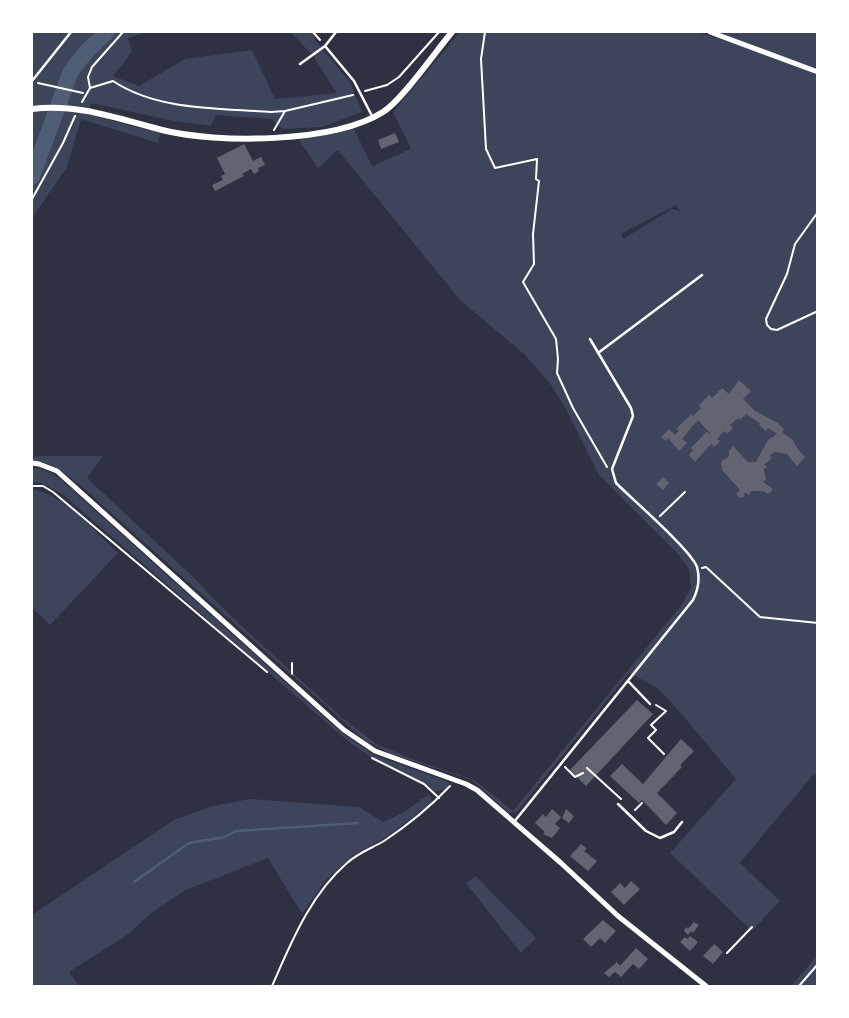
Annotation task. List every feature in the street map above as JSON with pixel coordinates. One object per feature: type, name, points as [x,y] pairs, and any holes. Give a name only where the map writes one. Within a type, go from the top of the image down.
[{"type":"street","points":[[35,108],[79,109],[166,131],[201,135],[309,135],[344,127],[384,111],[452,32]]},
{"type":"street","points":[[710,32],[817,72]]},
{"type":"street","points":[[32,463],[57,471],[290,678],[344,730],[375,751],[477,790],[618,916],[706,986]]},
{"type":"lane","points":[[32,80],[71,32]]},
{"type":"lane","points":[[300,64],[326,46],[337,32]]},
{"type":"lane","points":[[326,46],[361,93],[373,117]]},
{"type":"lane","points":[[598,353],[702,275]]},
{"type":"lane","points":[[514,822],[694,600],[698,589],[697,569],[688,554],[613,478],[613,466],[633,416],[631,408],[590,339]]},
{"type":"lane","points":[[628,681],[650,704]]},
{"type":"lane","points":[[618,804],[646,831],[660,838],[674,832],[682,821]]},
{"type":"path","points":[[90,88],[88,77],[92,67],[123,32]]},
{"type":"path","points":[[313,32],[320,40]]},
{"type":"path","points":[[32,199],[63,143],[85,93],[90,88],[113,81],[127,90],[153,100],[184,105],[285,111],[387,85],[399,77],[439,32]]},
{"type":"path","points":[[485,32],[481,59],[486,149],[495,168],[537,159],[536,179],[539,181],[533,234],[534,264],[523,282],[556,339],[557,373],[573,408],[613,478]]},
{"type":"path","points":[[32,80],[75,93],[85,93]]},
{"type":"path","points":[[270,137],[285,111]]},
{"type":"path","points":[[817,212],[795,244],[787,274],[766,319],[766,325],[778,330],[817,312]]},
{"type":"path","points":[[32,485],[43,486],[53,492],[267,672]]},
{"type":"path","points":[[655,522],[685,492]]},
{"type":"path","points":[[697,569],[706,567],[760,617],[817,623]]},
{"type":"path","points":[[290,678],[292,663]]},
{"type":"path","points":[[650,704],[666,711],[651,725],[656,730],[648,738],[664,754]]},
{"type":"path","points":[[366,754],[424,784],[439,798]]},
{"type":"path","points":[[562,765],[575,777],[583,773]]},
{"type":"path","points":[[587,768],[622,800]]},
{"type":"path","points":[[272,986],[302,921],[338,871],[427,810],[456,780]]},
{"type":"path","points":[[612,790],[617,784]]},
{"type":"path","points":[[628,805],[635,811],[642,803]]},
{"type":"path","points":[[727,953],[752,927]]},
{"type":"path","points":[[799,986],[817,964]]},
{"type":"shaded area","points":[[32,32],[146,32],[128,38],[132,52],[113,76],[139,86],[185,59],[252,50],[275,99],[337,93],[313,56],[291,32],[319,32],[314,39],[350,82],[362,112],[322,127],[283,129],[271,119],[216,115],[211,126],[173,121],[92,103],[85,114],[160,133],[158,143],[81,119],[67,167],[32,218]]},
{"type":"shaded area","points":[[460,32],[697,32],[715,38],[727,32],[817,32],[817,776],[813,775],[740,863],[780,901],[752,931],[670,853],[736,779],[656,687],[629,673],[517,812],[509,813],[472,780],[391,754],[364,740],[79,484],[51,465],[32,461],[32,457],[41,456],[103,456],[87,478],[341,717],[378,745],[473,779],[513,811],[683,603],[691,587],[689,569],[677,553],[599,475],[565,407],[549,382],[525,355],[460,300],[338,150],[318,168],[299,140],[354,129],[372,166],[411,149],[393,112]],"holes":[[[676,205],[680,211],[672,209],[623,239],[621,234]]]},
{"type":"shaded area","points":[[32,468],[42,469],[58,477],[342,733],[374,755],[449,782],[447,789],[432,792],[424,784],[375,760],[349,742],[61,493],[41,483],[32,482]]},
{"type":"shaded area","points":[[32,489],[56,498],[67,506],[118,553],[50,625],[32,608]]},
{"type":"shaded area","points":[[429,794],[432,801],[427,807],[383,839],[353,855],[326,880],[302,914],[268,858],[186,890],[154,911],[127,935],[69,972],[79,986],[32,986],[32,915],[174,820],[209,807],[249,799],[359,807],[383,822],[404,812]]},
{"type":"shaded area","points":[[476,876],[536,938],[521,953],[466,883]]},
{"type":"shaded area","points":[[817,956],[817,986],[791,986]]},
{"type":"building","points":[[395,133],[399,142],[381,149],[378,140]]},
{"type":"building","points":[[244,144],[253,161],[261,157],[265,165],[258,168],[259,171],[254,174],[251,169],[242,174],[244,176],[215,191],[212,185],[223,180],[221,176],[225,174],[217,158]]},
{"type":"building","points":[[739,380],[751,391],[743,399],[755,411],[778,423],[784,429],[782,432],[793,440],[805,457],[797,466],[787,454],[774,452],[764,465],[767,467],[764,469],[766,479],[763,482],[772,488],[772,491],[768,494],[751,491],[749,495],[745,492],[744,497],[740,498],[736,494],[740,490],[722,470],[721,462],[729,456],[733,446],[748,462],[756,462],[768,440],[777,434],[768,428],[766,431],[760,423],[746,414],[730,425],[733,428],[727,434],[724,431],[717,439],[720,441],[714,447],[711,444],[695,462],[689,455],[693,450],[691,448],[706,432],[711,434],[698,420],[682,439],[687,443],[679,451],[668,438],[666,441],[661,437],[669,429],[675,435],[679,431],[676,429],[701,408],[698,406],[709,395],[712,398],[722,388],[729,394]]},
{"type":"building","points":[[663,477],[669,483],[663,490],[656,484]]},
{"type":"building","points":[[637,700],[653,714],[586,786],[570,770]]},
{"type":"building","points":[[681,739],[694,751],[657,793],[677,813],[666,825],[642,800],[639,803],[610,776],[622,764],[643,784]]},
{"type":"building","points":[[552,809],[561,817],[555,824],[560,828],[552,838],[543,834],[545,832],[535,823],[543,814],[546,817]]},
{"type":"building","points":[[566,809],[574,816],[569,823],[562,818]]},
{"type":"building","points":[[581,844],[587,849],[584,851],[597,861],[588,871],[570,856]]},
{"type":"building","points":[[631,881],[640,889],[624,905],[611,892],[620,883],[625,888]]},
{"type":"building","points":[[603,920],[616,931],[605,943],[600,938],[591,947],[583,939]]},
{"type":"building","points":[[694,922],[699,925],[688,935],[684,931]]},
{"type":"building","points":[[690,936],[698,942],[690,951],[680,942]]},
{"type":"building","points":[[714,944],[723,952],[713,964],[703,956]]},
{"type":"building","points":[[636,948],[648,959],[639,969],[633,964],[621,977],[615,972],[609,977],[604,973],[617,962],[620,966]]},
{"type":"waterway","points":[[32,177],[70,73],[85,53],[107,32]]},
{"type":"waterway","points":[[134,882],[189,843],[225,837],[236,831],[358,823]]}]
